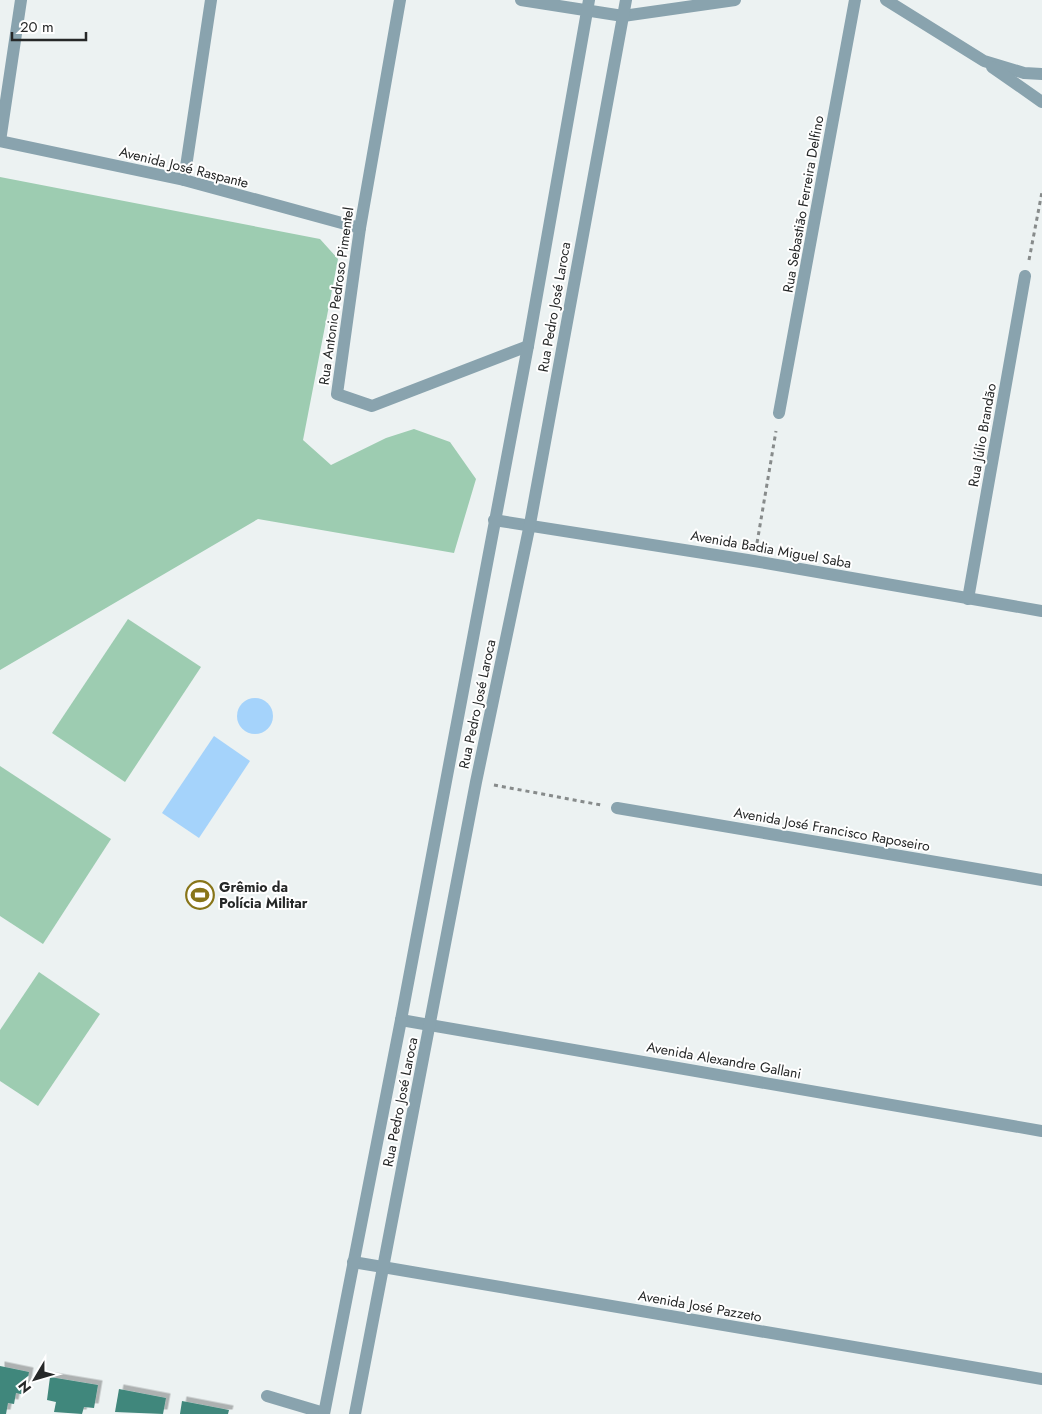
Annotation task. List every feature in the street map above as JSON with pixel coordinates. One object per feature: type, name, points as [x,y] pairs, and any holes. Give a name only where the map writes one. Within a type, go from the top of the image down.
[{"type":"street","points":[[0,141],[21,0]]},
{"type":"street","points":[[184,180],[211,0]]},
{"type":"street","name":"Rua Antonio Pedroso Pimentel","points":[[400,0],[360,228],[337,394],[372,406],[528,346]]},
{"type":"street","points":[[520,0],[588,5],[624,16],[735,0]]},
{"type":"street","name":"Rua Pedro José Laroca","points":[[355,1414],[476,782],[530,524],[626,0]]},
{"type":"street","name":"Rua Sebastião Ferreira Delfino","points":[[779,413],[855,0]]},
{"type":"street","points":[[886,0],[984,61],[1042,102]]},
{"type":"street","name":"Rua Pedro José Laroca","points":[[324,1413],[401,1020],[528,346],[588,5]]},
{"type":"street","points":[[984,61],[1024,73],[1042,74]]},
{"type":"street","name":"Avenida José Raspante","points":[[0,141],[184,180],[360,228]]},
{"type":"street","name":"Rua Júlio Brandão","points":[[968,599],[1025,276]]},
{"type":"street","name":"Avenida Badia Miguel Saba","points":[[494,520],[530,524],[754,561],[1042,611]]},
{"type":"street","name":"Avenida José Francisco Raposeiro","points":[[616,808],[1042,880]]},
{"type":"street","name":"Avenida Alexandre Gallani","points":[[401,1020],[1042,1131]]},
{"type":"street","name":"Avenida José Pazzeto","points":[[353,1262],[1042,1379]]},
{"type":"street","points":[[266,1396],[324,1413]]},
{"type":"path","points":[[1025,276],[1042,192]]},
{"type":"path","points":[[754,561],[779,413]]},
{"type":"path","points":[[476,782],[616,808]]},
{"type":"green space","points":[[0,177],[320,239],[338,259],[303,440],[331,465],[386,438],[414,429],[450,442],[476,479],[454,553],[258,519],[0,670]]},
{"type":"green space","points":[[128,619],[201,667],[125,782],[52,733]]},
{"type":"green space","points":[[0,766],[111,839],[43,944],[0,916]]},
{"type":"green space","points":[[39,972],[100,1014],[38,1106],[0,1081],[0,1030]]},
{"type":"water","points":[[255,698],[262,699],[268,703],[272,709],[272,723],[268,729],[262,733],[255,734],[248,733],[242,729],[238,723],[237,716],[238,709],[242,703],[248,699]]},
{"type":"water","points":[[214,736],[250,761],[199,838],[162,813]]},
{"type":"building","points":[[0,1366],[29,1372],[25,1395],[16,1393],[14,1404],[8,1403],[6,1414],[0,1414]]},
{"type":"building","points":[[50,1377],[98,1385],[94,1408],[84,1407],[82,1414],[54,1412],[56,1402],[47,1400]]},
{"type":"building","points":[[119,1389],[166,1398],[163,1414],[115,1412]]},
{"type":"building","points":[[182,1401],[229,1410],[228,1414],[180,1414]]},
{"type":"place","name":"Grêmio da Polícia Militar","points":[[200,895]]}]
